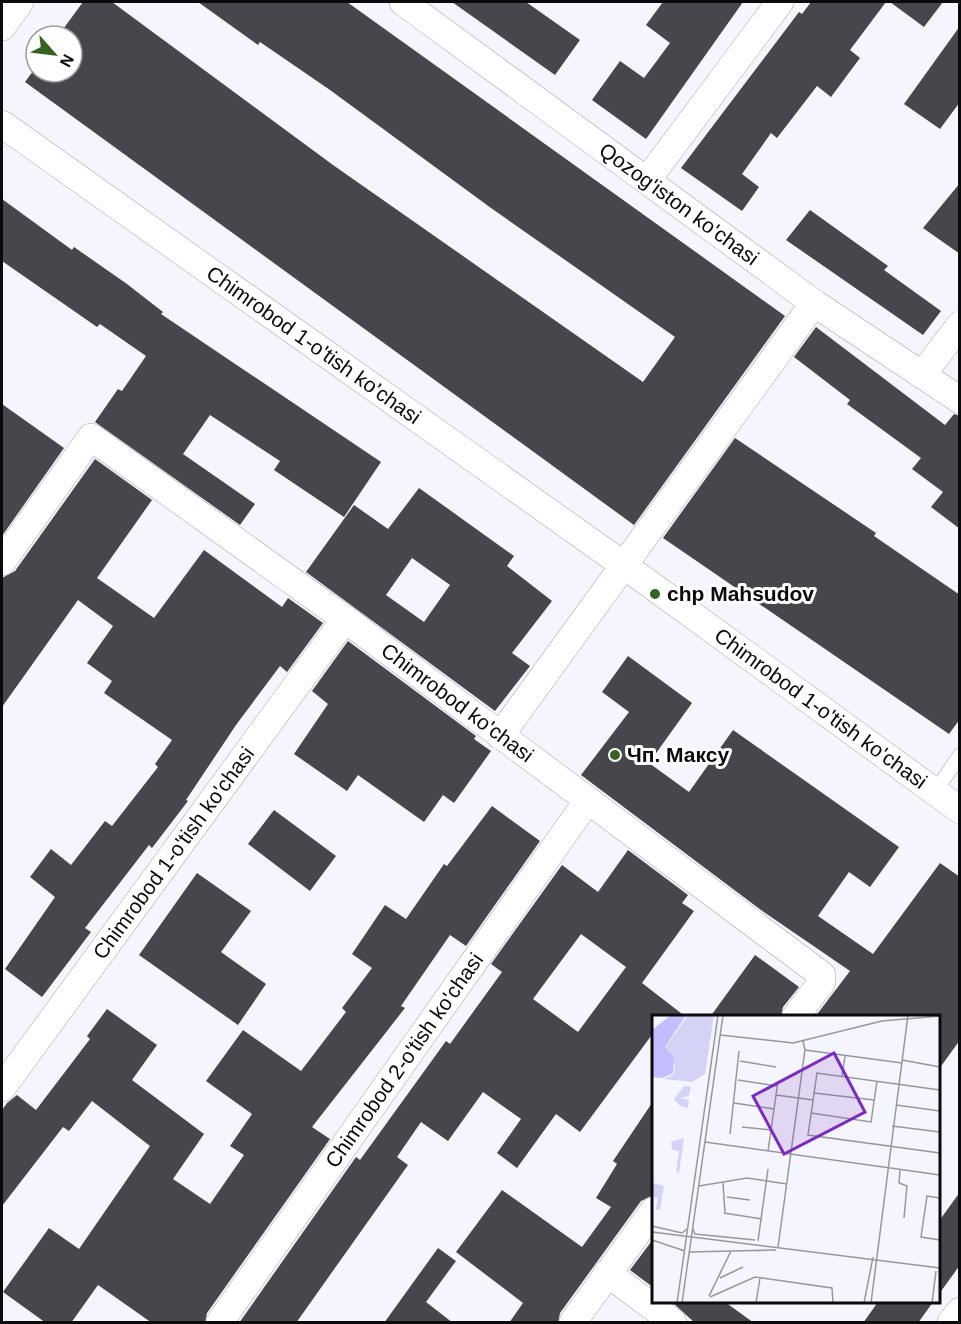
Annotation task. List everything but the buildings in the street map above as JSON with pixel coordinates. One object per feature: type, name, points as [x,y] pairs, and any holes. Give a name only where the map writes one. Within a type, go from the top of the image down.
[{"type":"street","points":[[2,27],[20,2]]},
{"type":"street","name":"Qozog'iston ko'chasi","points":[[403,2],[648,179],[814,303],[960,400]]},
{"type":"street","points":[[648,179],[780,2]]},
{"type":"street","name":"Chimrobod 1-o'tish ko'chasi","points":[[2,124],[625,566],[960,810]]},
{"type":"street","points":[[500,736],[814,303]]},
{"type":"street","points":[[922,375],[960,326]]},
{"type":"street","name":"Chimrobod ko'chasi","points":[[2,562],[88,437],[345,619],[822,975],[822,982],[797,1015]]},
{"type":"street","name":"Chimrobod 1-o'tish ko'chasi","points":[[2,1088],[345,619]]},
{"type":"street","name":"Chimrobod 2-o'tish ko'chasi","points":[[220,1323],[588,800]]},
{"type":"street","points":[[573,1323],[652,1213]]},
{"type":"street","points":[[607,1274],[673,1323]]},
{"type":"street","points":[[951,1323],[960,1311]]},
{"type":"lane","points":[[935,792],[960,755]]},
{"type":"place","name":"chp Mahsudov","points":[[655,594]]},
{"type":"place","name":"Чп. Максу","points":[[615,755]]}]
